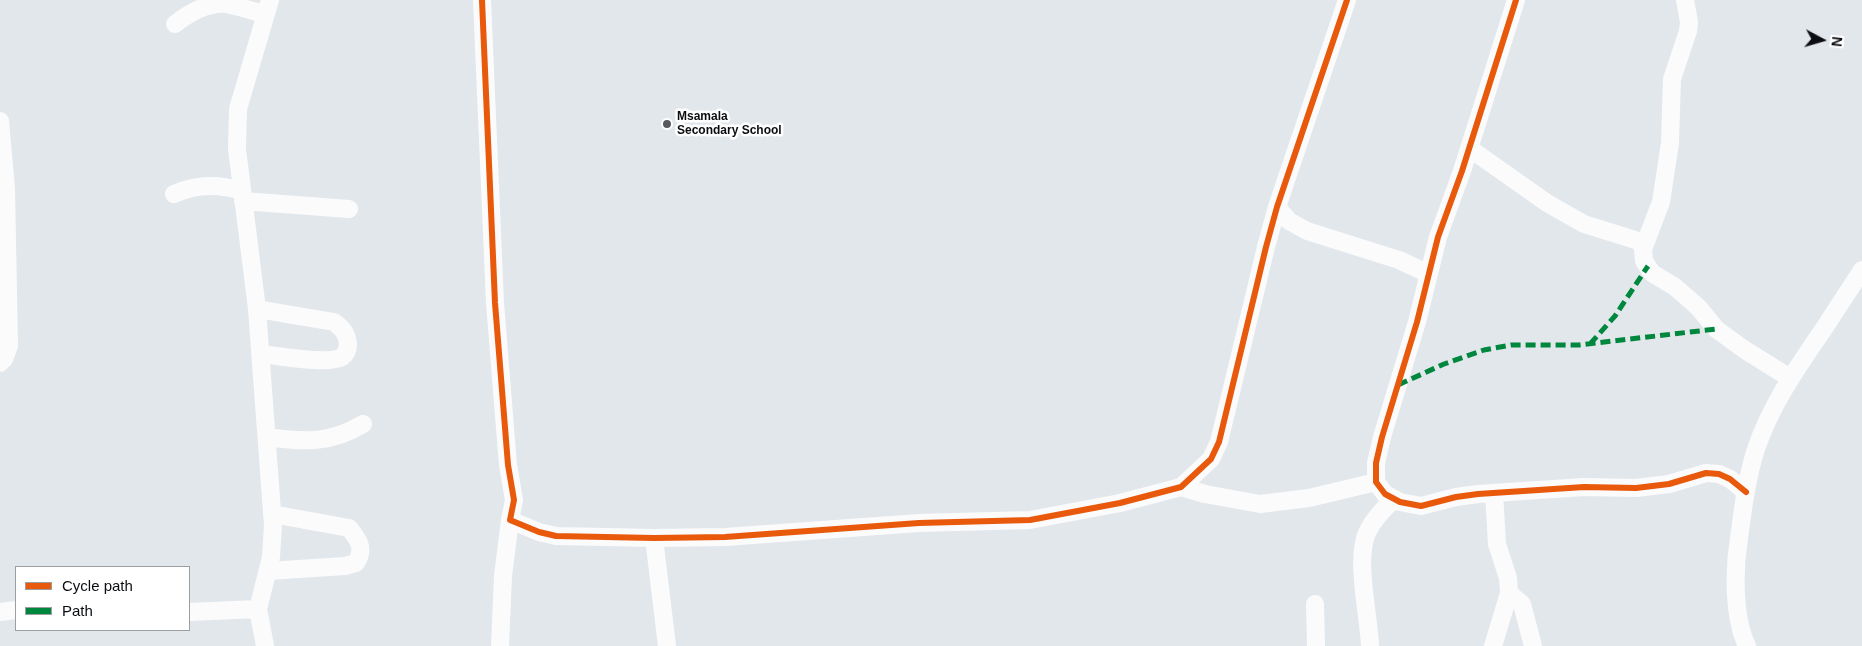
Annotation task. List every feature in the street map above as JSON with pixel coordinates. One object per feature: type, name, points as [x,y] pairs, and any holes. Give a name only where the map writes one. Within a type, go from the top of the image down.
[{"type":"street","points":[[482,0],[495,302],[508,465],[514,500],[503,576],[500,646]]},
{"type":"street","points":[[510,520],[539,532],[556,536],[725,537],[919,523],[1030,520],[1120,503],[1181,486],[1211,459],[1219,442],[1277,207],[1347,0]]},
{"type":"street","points":[[1516,0],[1469,148],[1440,228],[1417,322],[1382,437],[1376,463],[1376,482],[1385,494],[1394,499],[1422,506],[1456,497],[1494,493],[1584,487],[1636,488],[1669,484],[1706,473],[1725,476],[1746,492]]},
{"type":"street","points":[[1685,0],[1689,22],[1688,31],[1672,79],[1670,143],[1661,202],[1643,249],[1644,261],[1652,272],[1675,287],[1698,308],[1716,329],[1790,378]]},
{"type":"street","points":[[175,24],[201,9],[219,4],[268,7],[238,109],[237,148],[257,309],[272,514],[271,557],[258,609],[265,646]]},
{"type":"street","points":[[0,121],[6,188],[9,346],[0,363]]},
{"type":"street","points":[[1469,148],[1547,203],[1584,224],[1645,243]]},
{"type":"street","points":[[174,194],[190,188],[226,186],[243,196],[349,208]]},
{"type":"street","points":[[1277,207],[1288,221],[1307,231],[1399,260],[1429,274]]},
{"type":"street","points":[[1747,646],[1739,621],[1736,552],[1746,492],[1756,449],[1790,378],[1862,270]]},
{"type":"street","points":[[257,309],[334,322],[346,334],[348,349],[342,357],[332,360],[309,360],[260,354]]},
{"type":"street","points":[[267,437],[295,441],[324,440],[347,434],[363,424]]},
{"type":"street","points":[[1181,486],[1205,494],[1260,504],[1309,498],[1376,482]]},
{"type":"street","points":[[1493,646],[1509,592],[1508,578],[1497,544],[1494,493]]},
{"type":"street","points":[[1370,646],[1363,572],[1363,551],[1367,534],[1378,516],[1394,499]]},
{"type":"street","points":[[268,571],[345,566],[356,563],[360,556],[360,545],[356,536],[349,528],[272,514]]},
{"type":"street","points":[[654,538],[668,646]]},
{"type":"street","points":[[1509,592],[1522,604],[1533,646]]},
{"type":"street","points":[[1315,604],[1316,646]]},
{"type":"street","points":[[190,612],[258,609]]},
{"type":"street","points":[[0,612],[15,610]]},
{"type":"marked path","points":[[1590,344],[1615,316],[1648,266]]},
{"type":"marked path","points":[[1398,385],[1444,364],[1484,350],[1511,345],[1579,345],[1716,329]]},
{"type":"cycle path","points":[[482,0],[495,303],[508,465],[514,500],[510,520],[539,532],[556,536],[654,538],[725,537],[919,523],[1030,520],[1120,503],[1181,487],[1211,459],[1219,442],[1277,207],[1347,0]]},
{"type":"cycle path","points":[[1516,0],[1462,171],[1438,237],[1417,322],[1382,437],[1376,463],[1376,482],[1385,494],[1400,502],[1421,506],[1456,497],[1478,494],[1584,487],[1636,488],[1669,484],[1706,473],[1719,474],[1730,479],[1746,492]]},
{"type":"place","name":"Msamala Secondary School","points":[[667,124]]}]
